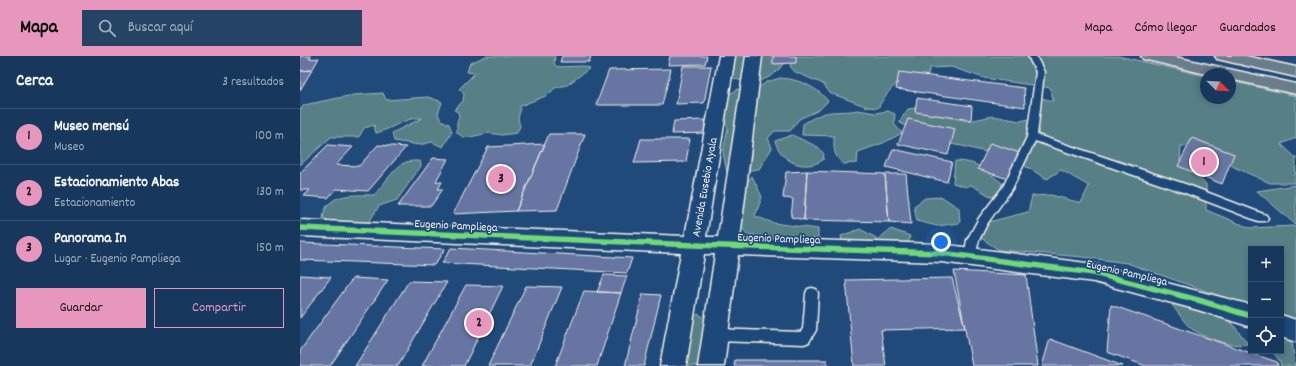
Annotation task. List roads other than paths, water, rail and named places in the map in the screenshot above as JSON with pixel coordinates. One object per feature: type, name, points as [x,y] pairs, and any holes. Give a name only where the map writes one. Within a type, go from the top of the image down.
[{"type":"main road","points":[[1149,56],[1202,68]]},
{"type":"main road","points":[[1223,56],[1296,72]]},
{"type":"main road","points":[[1236,76],[1296,89]]},
{"type":"street","name":"Avenida Eusebio Ayala","points":[[673,366],[727,56]]},
{"type":"street","points":[[711,366],[754,56]]},
{"type":"street","name":"Eugenio Pampliega","points":[[300,228],[694,245],[941,253],[1094,273],[1198,300],[1248,315]]},
{"type":"street","points":[[1284,327],[1296,330]]},
{"type":"lane","points":[[970,257],[973,240],[983,221],[1007,188],[1032,137],[1040,72],[1032,56]]},
{"type":"lane","points":[[1032,137],[1184,188],[1262,218]]},
{"type":"lane","points":[[715,335],[804,338],[809,330],[812,293]]},
{"type":"place","name":"Museo mensú","points":[[1204,162]]},
{"type":"place","name":"Panorama In","points":[[501,179]]},
{"type":"place","name":"Estacionamiento Abas","points":[[479,323]]}]
